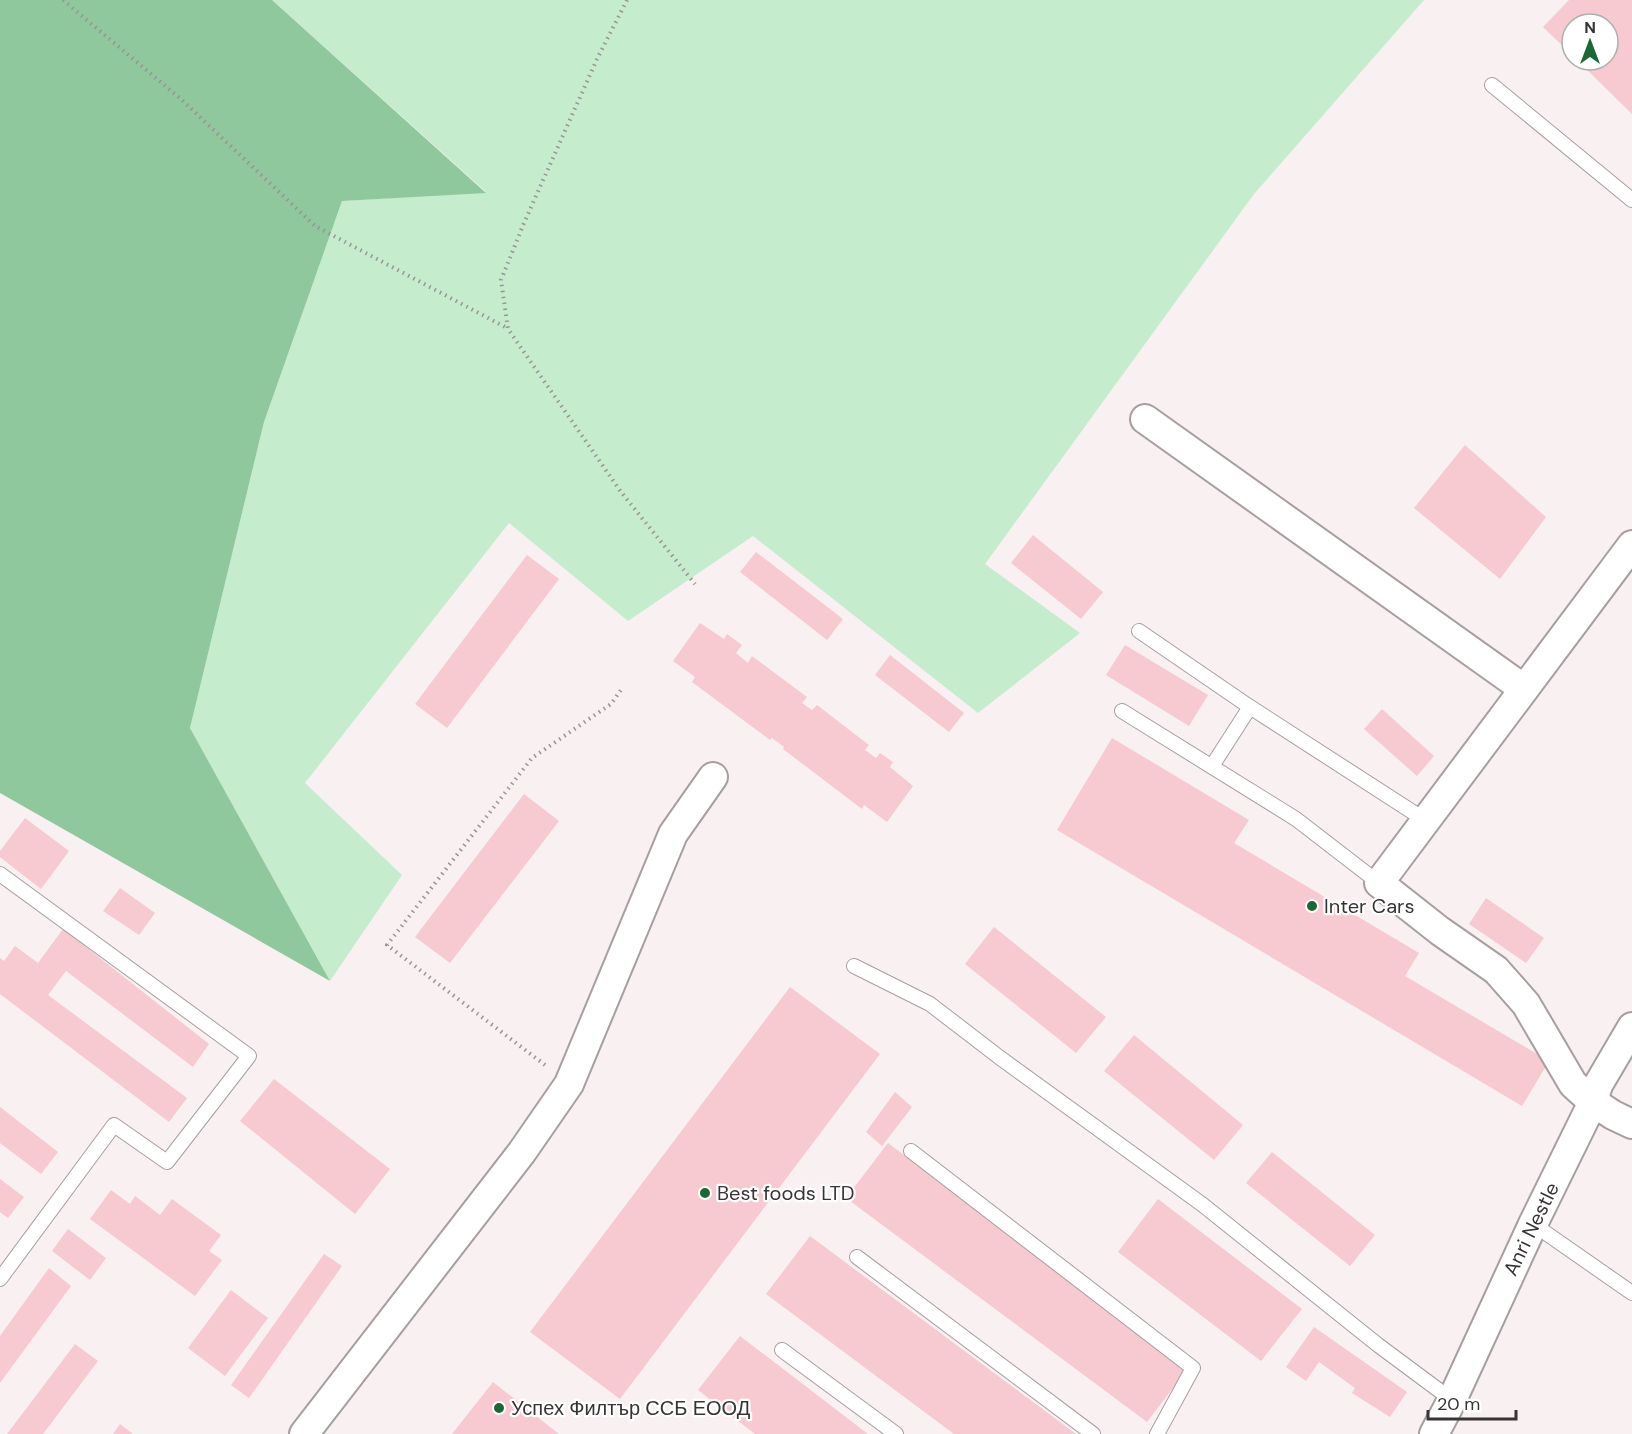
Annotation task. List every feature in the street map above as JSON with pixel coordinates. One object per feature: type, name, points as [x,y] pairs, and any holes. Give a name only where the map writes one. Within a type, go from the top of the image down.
[{"type":"street","points":[[1145,419],[1524,689]]},
{"type":"street","points":[[1632,544],[1379,883],[1440,931],[1496,970],[1526,1004],[1573,1084],[1593,1102],[1632,1124]]},
{"type":"street","points":[[304,1434],[522,1152],[569,1084],[673,834],[713,777]]},
{"type":"street","name":"Anri Nestle","points":[[1434,1434],[1593,1102],[1598,1085],[1632,1027]]},
{"type":"lane","points":[[1492,85],[1632,200]]},
{"type":"lane","points":[[1139,632],[1425,820]]},
{"type":"lane","points":[[1212,766],[1250,707]]},
{"type":"lane","points":[[1122,711],[1296,819],[1379,883]]},
{"type":"lane","points":[[0,874],[249,1056],[167,1162],[114,1125],[0,1279]]},
{"type":"lane","points":[[854,966],[930,1004],[1203,1205],[1378,1345],[1452,1400]]},
{"type":"lane","points":[[911,1151],[1193,1368],[1157,1434]]},
{"type":"lane","points":[[1533,1224],[1632,1293]]},
{"type":"lane","points":[[856,1257],[1093,1434]]},
{"type":"lane","points":[[782,1350],[896,1434]]},
{"type":"path","points":[[63,0],[182,100],[315,226],[508,329]]},
{"type":"path","points":[[627,0],[597,59],[501,280],[508,329],[621,492],[695,584]]},
{"type":"path","points":[[569,1084],[387,945],[532,758],[611,704],[623,687]]},
{"type":"green space","points":[[0,0],[272,0],[486,193],[342,201],[264,422],[190,728],[330,981],[0,793]]},
{"type":"green space","points":[[272,0],[1424,0],[1254,194],[985,564],[1080,633],[978,713],[753,536],[628,621],[509,523],[305,783],[402,875],[330,981],[190,728],[264,422],[342,201],[486,192]]},
{"type":"building","points":[[1569,0],[1632,0],[1632,114],[1589,72],[1620,72],[1620,12],[1560,12],[1560,43],[1543,27]]},
{"type":"building","points":[[1465,445],[1546,517],[1500,579],[1414,508]]},
{"type":"building","points":[[1033,535],[1103,592],[1081,619],[1011,563]]},
{"type":"building","points":[[756,552],[843,619],[827,640],[740,572]]},
{"type":"building","points":[[527,555],[559,579],[447,728],[415,704]]},
{"type":"building","points":[[700,623],[724,639],[727,634],[742,645],[736,653],[748,663],[752,656],[807,697],[802,703],[812,710],[817,705],[869,745],[865,750],[876,758],[880,753],[893,762],[890,767],[913,786],[887,822],[864,805],[862,809],[783,749],[784,747],[772,738],[770,740],[692,682],[695,677],[673,661]]},
{"type":"building","points":[[1125,645],[1208,695],[1189,726],[1106,675]]},
{"type":"building","points":[[890,655],[964,713],[949,732],[875,675]]},
{"type":"building","points":[[1382,709],[1434,756],[1417,776],[1364,729]]},
{"type":"building","points":[[1112,738],[1249,820],[1234,843],[1419,953],[1405,976],[1549,1061],[1522,1106],[1057,830]]},
{"type":"building","points":[[524,794],[559,821],[450,963],[415,937]]},
{"type":"building","points":[[25,818],[69,851],[41,889],[0,857],[0,851]]},
{"type":"building","points":[[120,888],[155,913],[139,935],[103,911]]},
{"type":"building","points":[[1486,898],[1544,938],[1526,963],[1469,924]]},
{"type":"building","points":[[994,927],[1106,1017],[1076,1053],[965,964]]},
{"type":"building","points":[[63,929],[209,1044],[193,1067],[66,971],[48,995],[187,1098],[169,1122],[0,994],[0,958],[4,961],[15,946],[38,963]]},
{"type":"building","name":"Best foods LTD","points":[[790,987],[880,1054],[620,1399],[530,1332]]},
{"type":"building","points":[[1134,1035],[1243,1125],[1214,1160],[1104,1071]]},
{"type":"building","points":[[274,1079],[390,1169],[355,1214],[240,1121]]},
{"type":"building","points":[[895,1092],[912,1107],[882,1146],[866,1132]]},
{"type":"building","points":[[0,1107],[58,1152],[41,1174],[0,1143]]},
{"type":"building","points":[[888,1143],[1189,1367],[1147,1422],[846,1198]]},
{"type":"building","points":[[1272,1152],[1375,1235],[1350,1266],[1246,1183]]},
{"type":"building","points":[[0,1179],[24,1197],[8,1218],[0,1212]]},
{"type":"building","points":[[111,1190],[130,1204],[135,1196],[160,1215],[172,1199],[221,1235],[209,1251],[222,1260],[195,1296],[90,1219]]},
{"type":"building","points":[[1158,1199],[1302,1309],[1261,1361],[1118,1252]]},
{"type":"building","points":[[68,1229],[106,1258],[90,1280],[52,1251]]},
{"type":"building","points":[[810,1236],[1076,1434],[954,1434],[766,1294]]},
{"type":"building","points":[[324,1254],[342,1266],[249,1398],[231,1385]]},
{"type":"building","points":[[49,1268],[71,1286],[0,1383],[0,1336]]},
{"type":"building","points":[[231,1290],[268,1318],[225,1376],[188,1348]]},
{"type":"building","points":[[1314,1327],[1407,1392],[1390,1417],[1352,1393],[1355,1388],[1319,1362],[1306,1381],[1286,1367]]},
{"type":"building","points":[[740,1336],[868,1434],[755,1434],[698,1390]]},
{"type":"building","points":[[75,1344],[98,1361],[43,1434],[7,1434]]},
{"type":"building","name":"Успех Филтър ССБ ЕООД","points":[[493,1382],[559,1434],[452,1434]]},
{"type":"building","points":[[120,1424],[133,1434],[113,1434]]},
{"type":"place","name":"Inter Cars","points":[[1312,906]]},
{"type":"place","name":"Best foods LTD","points":[[705,1193]]},
{"type":"place","name":"Успех Филтър ССБ ЕООД","points":[[499,1408]]}]
